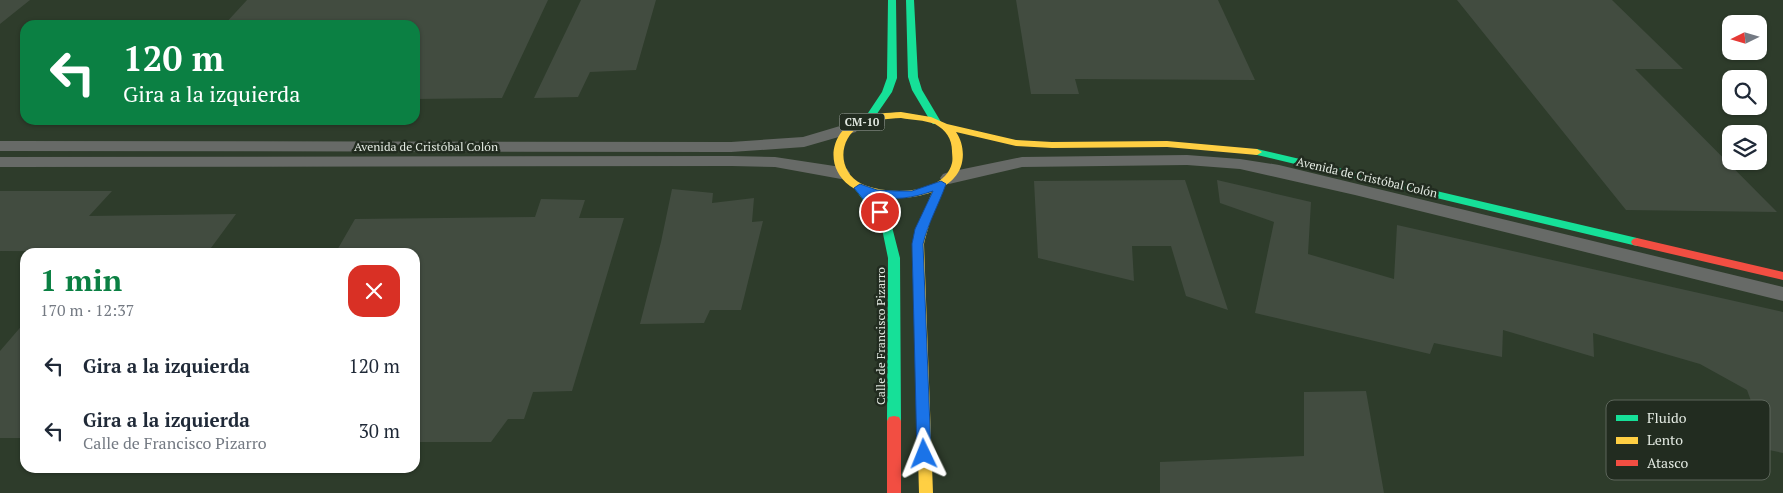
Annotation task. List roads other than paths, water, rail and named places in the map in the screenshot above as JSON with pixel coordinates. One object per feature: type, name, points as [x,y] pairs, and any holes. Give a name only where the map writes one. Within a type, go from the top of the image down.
[{"type":"main road","name":"CM-10","points":[[869,119],[887,92],[892,78],[892,0]]},
{"type":"main road","points":[[910,0],[913,78],[919,94],[940,124],[958,142],[960,152],[958,165],[945,181],[921,229],[918,244],[926,493]]},
{"type":"main road","name":"CM-10","points":[[841,173],[837,159],[838,147],[850,128],[869,119],[883,116],[901,116],[940,124]]},
{"type":"main road","name":"Avenida de Cristóbal Colón","points":[[940,124],[1016,143],[1052,145],[1167,144],[1214,146],[1260,152],[1783,276]]},
{"type":"main road","points":[[841,173],[860,188],[876,193],[896,195],[913,194],[945,181]]},
{"type":"main road","name":"Calle de Francisco Pizarro","points":[[860,188],[886,223],[894,258],[894,493]]},
{"type":"street","name":"Avenida de Cristóbal Colón","points":[[0,146],[731,146],[804,142],[850,128]]},
{"type":"street","name":"Avenida de Cristóbal Colón","points":[[945,181],[1022,162],[1187,160],[1240,164],[1280,171],[1783,294]]},
{"type":"street","name":"Avenida de Cristóbal Colón","points":[[0,162],[732,161],[774,162],[841,173]]}]
